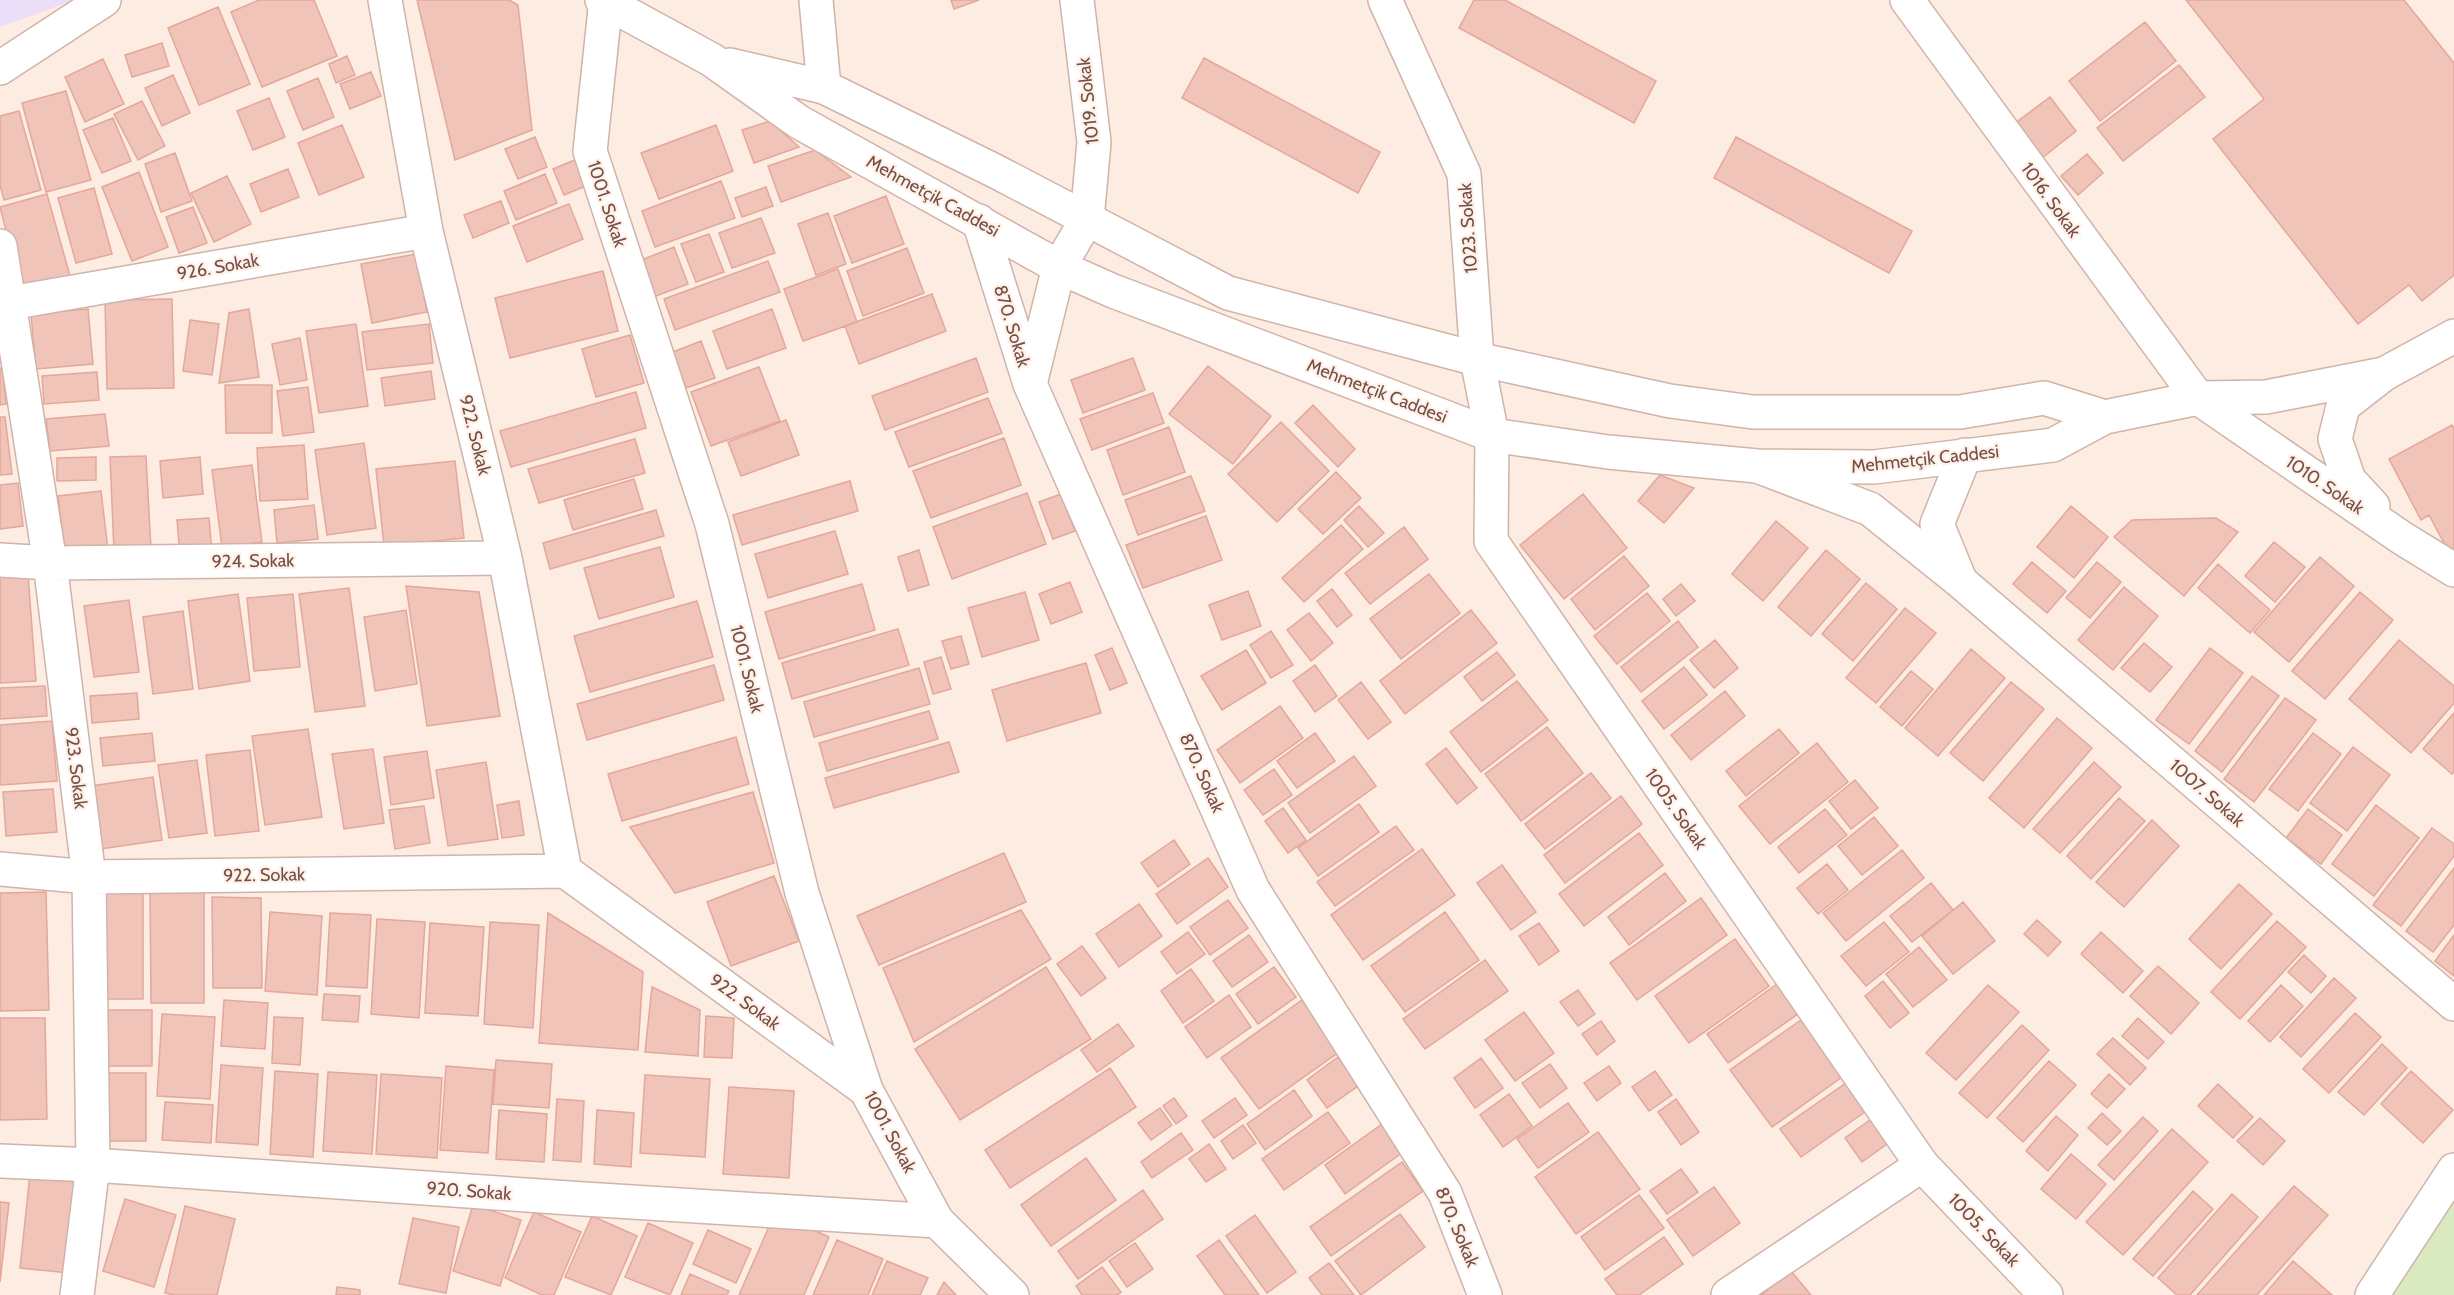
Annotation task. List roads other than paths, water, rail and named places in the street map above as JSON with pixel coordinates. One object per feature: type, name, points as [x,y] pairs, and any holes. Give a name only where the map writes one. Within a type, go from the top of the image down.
[{"type":"street","points":[[0,68],[104,0]]},
{"type":"street","name":"922. Sokak","points":[[385,0],[426,231],[505,558],[565,871]]},
{"type":"street","name":"Mehmetçik Caddesi","points":[[605,0],[712,60],[799,122],[1059,267],[1113,291],[1492,435],[1608,452],[1757,466],[1874,467],[2053,445],[2105,417],[2198,398],[2266,397],[2384,374],[2454,336]]},
{"type":"street","name":"1001. Sokak","points":[[605,0],[590,151],[712,524],[802,893],[866,1090],[937,1221],[1012,1295]]},
{"type":"street","points":[[816,0],[824,87]]},
{"type":"street","name":"1019. Sokak","points":[[1030,384],[1059,267],[1087,219],[1094,142],[1077,0]]},
{"type":"street","name":"1023. Sokak","points":[[1385,0],[1464,174],[1477,359],[1492,435]]},
{"type":"street","name":"1016. Sokak","points":[[1907,0],[2198,398]]},
{"type":"street","name":"Mehmetçik Caddesi","points":[[712,60],[824,87],[1087,219],[1228,293],[1477,359],[1670,401],[1753,412],[1960,412],[2044,398],[2105,417]]},
{"type":"street","name":"870. Sokak","points":[[979,221],[1030,384],[1253,890],[1445,1192],[1485,1295]]},
{"type":"street","name":"926. Sokak","points":[[10,303],[426,231]]},
{"type":"street","name":"923. Sokak","points":[[0,246],[50,563],[89,877],[93,1165],[77,1295]]},
{"type":"street","points":[[2384,374],[2343,406],[2335,439],[2349,480],[2402,538]]},
{"type":"street","name":"1010. Sokak","points":[[2198,398],[2402,538],[2454,570]]},
{"type":"street","name":"1005. Sokak","points":[[1492,435],[1491,541],[1922,1165],[2046,1295]]},
{"type":"street","points":[[1961,582],[1937,524],[1965,455]]},
{"type":"street","name":"1007. Sokak","points":[[1757,466],[1870,509],[1961,582],[2454,1004]]},
{"type":"street","name":"924. Sokak","points":[[0,560],[50,563],[505,558]]},
{"type":"street","name":"922. Sokak","points":[[0,869],[89,877],[565,871],[866,1090]]},
{"type":"street","name":"920. Sokak","points":[[0,1161],[93,1165],[584,1200],[937,1221]]},
{"type":"street","points":[[1728,1295],[1922,1165]]},
{"type":"street","points":[[2372,1295],[2454,1170]]}]
